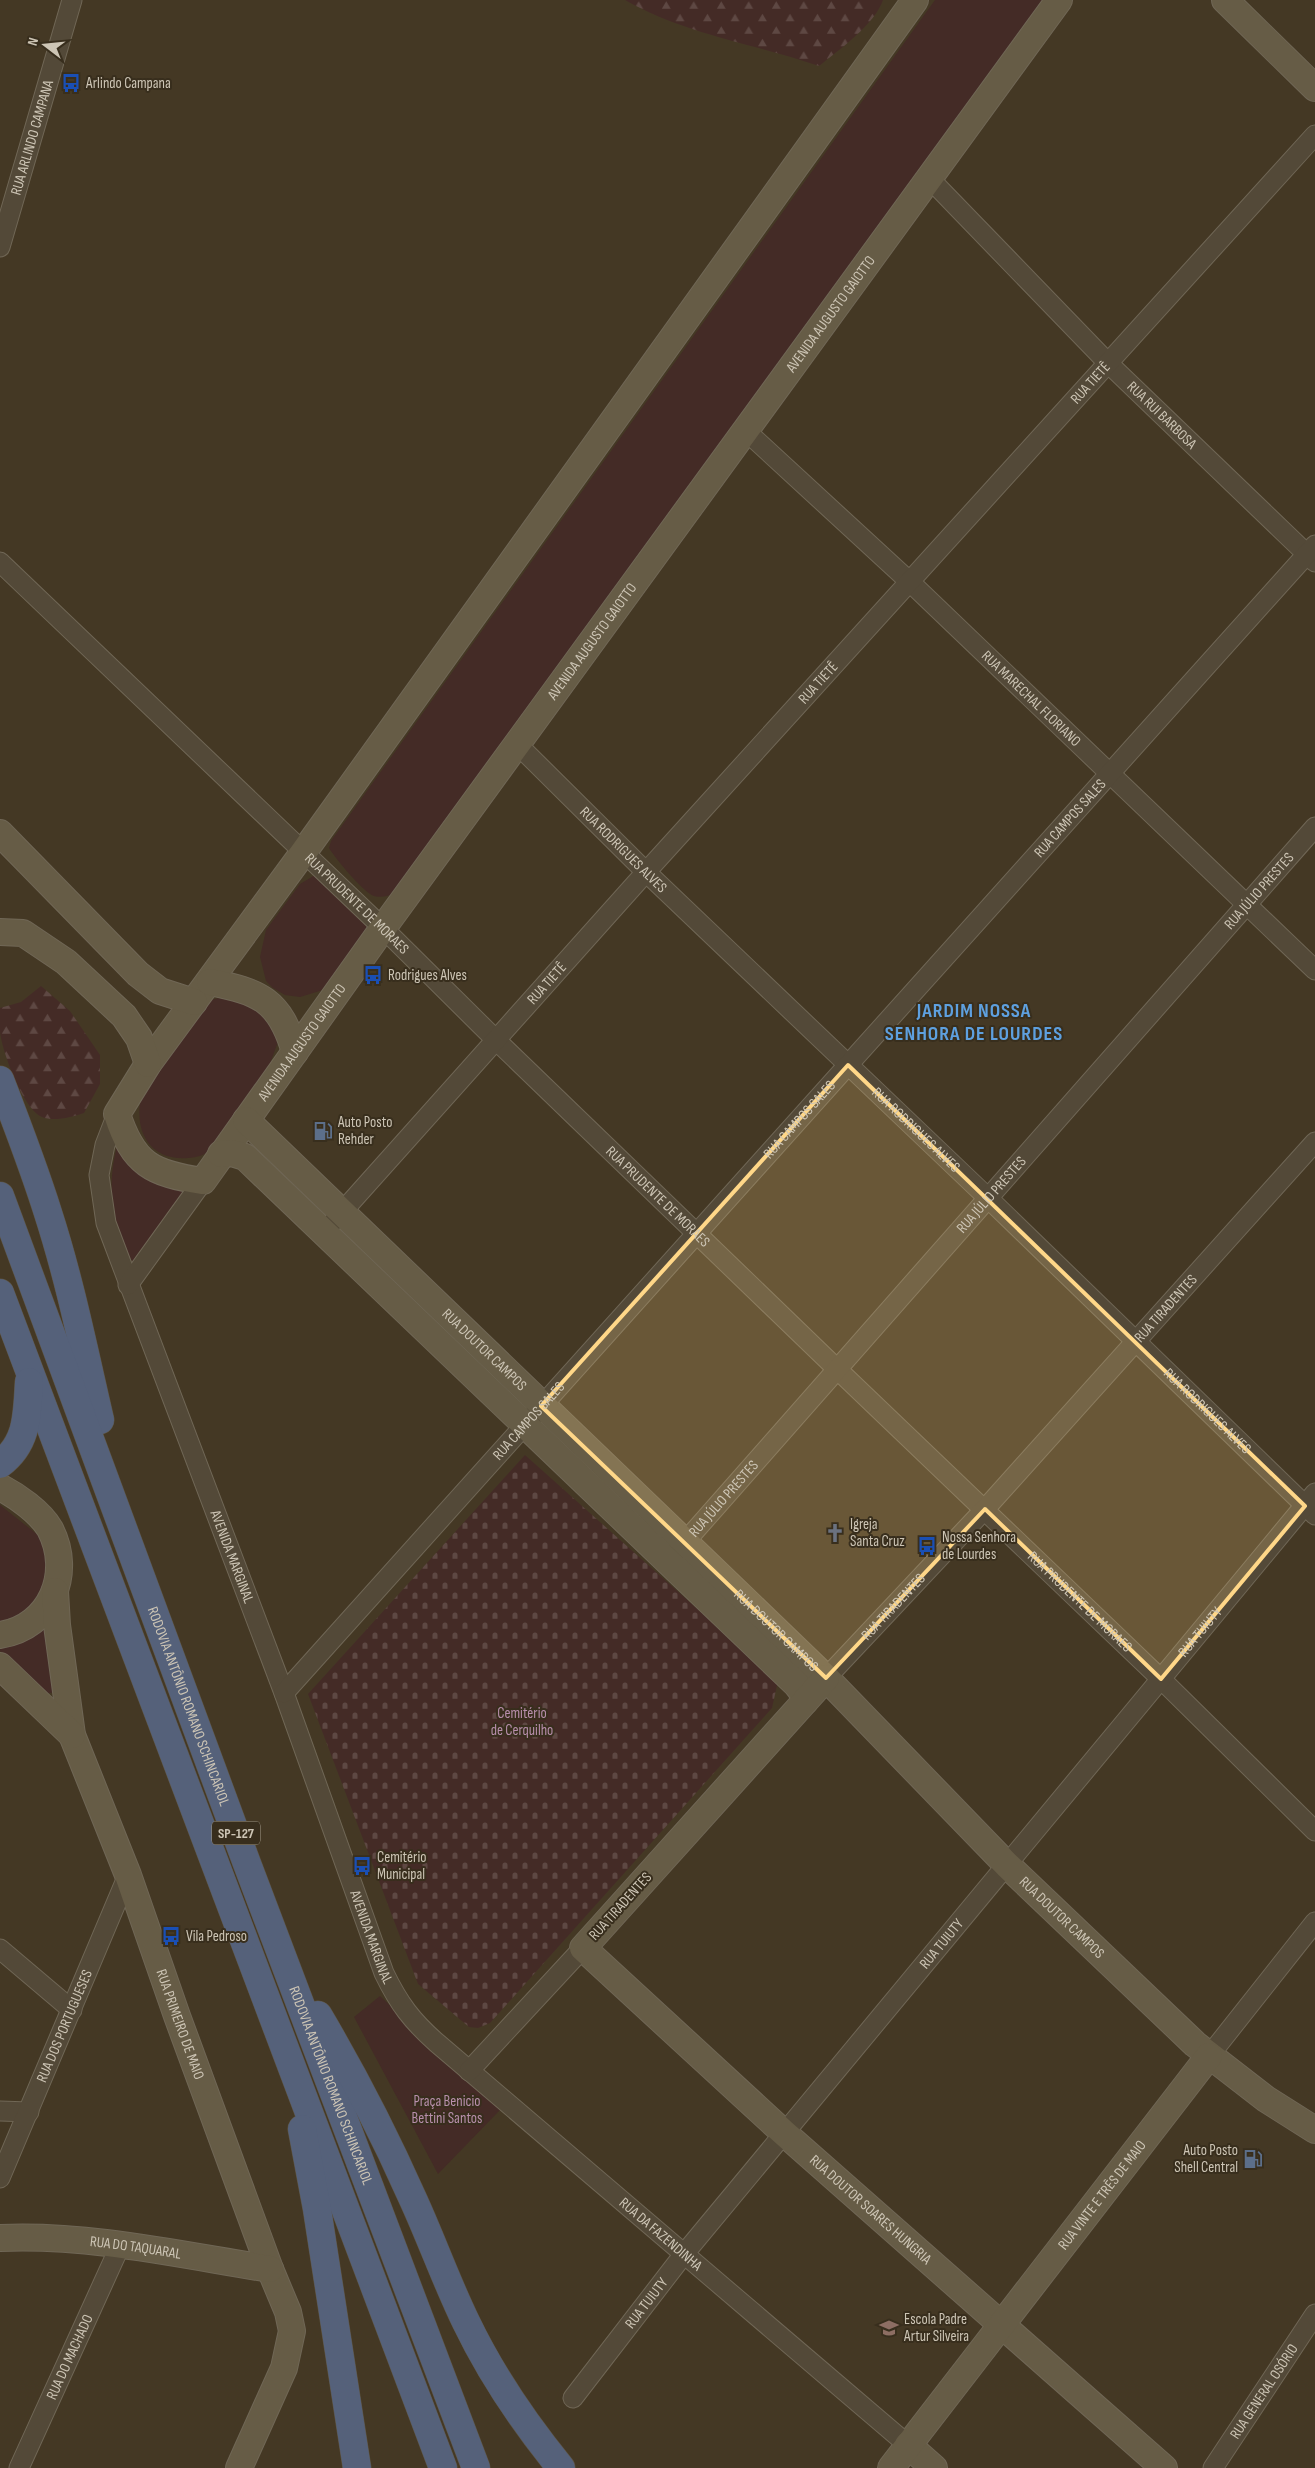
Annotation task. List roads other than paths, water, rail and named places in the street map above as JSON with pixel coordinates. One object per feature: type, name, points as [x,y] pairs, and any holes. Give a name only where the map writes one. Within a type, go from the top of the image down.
[{"type":"highway","points":[[0,1080],[22,1134],[49,1214],[74,1303],[122,1522]]},
{"type":"highway","name":"RODOVIA ANTÔNIO ROMANO SCHINCARIOL","points":[[0,1196],[283,1958],[476,2468]]},
{"type":"highway","name":"RODOVIA ANTÔNIO ROMANO SCHINCARIOL","points":[[0,1293],[443,2468]]},
{"type":"highway","points":[[0,1464],[17,1448],[26,1428],[30,1374]]},
{"type":"highway","points":[[283,1958],[354,2076],[412,2196],[470,2330],[488,2363],[537,2438],[561,2468]]},
{"type":"highway","points":[[275,2024],[301,2124],[317,2209],[357,2468]]},
{"type":"street","name":"RUA ARLINDO CAMPANA","points":[[0,247],[72,0]]},
{"type":"street","points":[[202,1180],[166,1175],[147,1164],[133,1150],[124,1135],[117,1114],[148,1064],[303,853],[915,0]]},
{"type":"street","name":"AVENIDA AUGUSTO GAIOTTO","points":[[128,1285],[383,928],[1059,0]]},
{"type":"street","points":[[1225,0],[1315,88]]},
{"type":"street","name":"RUA TIETÊ","points":[[323,1233],[646,872],[1315,135]]},
{"type":"street","name":"RUA RUI BARBOSA","points":[[930,179],[1108,363],[1312,554]]},
{"type":"street","name":"RUA MARECHAL FLORIANO","points":[[746,431],[910,582],[1315,970]]},
{"type":"street","name":"RUA CAMPOS SALES","points":[[284,1693],[1109,774],[1312,554]]},
{"type":"street","name":"RUA PRUDENTE DE MORAES","points":[[0,562],[383,928],[496,1040],[1161,1679],[1315,1831]]},
{"type":"street","name":"RUA RODRIGUES ALVES","points":[[517,744],[646,872],[1136,1341],[1312,1505]]},
{"type":"street","name":"RUA JÚLIO PRESTES","points":[[676,1552],[1315,828]]},
{"type":"street","points":[[0,833],[138,974],[160,991],[194,1002]]},
{"type":"street","points":[[0,932],[23,934],[66,962],[124,1016],[139,1038],[148,1064]]},
{"type":"street","points":[[210,982],[246,990],[267,1002],[288,1027],[295,1052]]},
{"type":"street","name":"AVENIDA MARGINAL","points":[[117,1114],[105,1145],[99,1176],[106,1223],[284,1693],[384,1973],[395,1996]]},
{"type":"street","name":"RUA DOUTOR CAMPOS","points":[[246,1120],[342,1212],[533,1416]]},
{"type":"street","name":"RUA TIRADENTES","points":[[469,2071],[583,1948],[826,1678],[985,1509],[1315,1142]]},
{"type":"street","name":"RUA DOUTOR CAMPOS","points":[[221,1154],[232,1153],[245,1157],[323,1233],[533,1416],[676,1552],[826,1678],[1007,1865],[1209,2056],[1266,2098],[1315,2130]]},
{"type":"street","name":"RUA PRIMEIRO DE MAIO","points":[[0,1487],[40,1515],[49,1528],[55,1542],[58,1558],[56,1591],[57,1625],[72,1735],[128,1875],[270,2270],[288,2312],[292,2331],[284,2368],[238,2468]]},
{"type":"street","name":"RUA TUIUTY","points":[[573,2398],[684,2254],[784,2133],[1161,1679],[1312,1505]]},
{"type":"street","name":"RUA DOUTOR CAMPOS","points":[[676,1552],[797,1685],[803,1693],[805,1701]]},
{"type":"street","points":[[0,1635],[21,1629],[38,1618],[56,1591]]},
{"type":"street","name":"RUA PRIMEIRO DE MAIO","points":[[0,1666],[72,1735]]},
{"type":"street","name":"RUA DOS PORTUGUESES","points":[[0,2178],[128,1875]]},
{"type":"street","name":"RUA VINTE E TRÊS DE MAIO","points":[[891,2468],[1209,2056],[1315,1922]]},
{"type":"street","points":[[0,1948],[72,2010]]},
{"type":"street","name":"RUA DOUTOR SOARES HUNGRIA","points":[[583,1948],[784,2133],[1164,2468]]},
{"type":"street","name":"RUA DA FAZENDINHA","points":[[395,1996],[414,2023],[934,2468]]},
{"type":"street","points":[[0,2112],[29,2112]]},
{"type":"street","name":"RUA DO TAQUARAL","points":[[0,2238],[40,2236],[120,2246],[270,2270]]},
{"type":"street","name":"RUA DO MACHADO","points":[[19,2468],[120,2246]]},
{"type":"street","name":"RUA GENERAL OSÓRIO","points":[[1213,2468],[1315,2314]]},
{"type":"place","name":"Arlindo Campana","points":[[71,83]]},
{"type":"place","name":"Rodrigues Alves","points":[[373,975]]},
{"type":"place","name":"Auto Posto Rehder","points":[[323,1131]]},
{"type":"place","name":"Igreja Santa Cruz","points":[[835,1533]]},
{"type":"place","name":"Nossa Senhora de Lourdes","points":[[927,1546]]},
{"type":"place","name":"Cemitério Municipal","points":[[362,1866]]},
{"type":"place","name":"Vila Pedroso","points":[[171,1936]]},
{"type":"place","name":"Auto Posto Shell Central","points":[[1253,2159]]},
{"type":"place","name":"Escola Padre Artur Silveira","points":[[889,2328]]},
{"type":"district","name":"JARDIM NOSSA SENHORA DE LOURDES","points":[[974,1022]]},
{"type":"park label","name":"Cemitério de Cerquilho","points":[[522,1722]]},
{"type":"park label","name":"Praça Benicio Bettini Santos","points":[[447,2110]]}]
